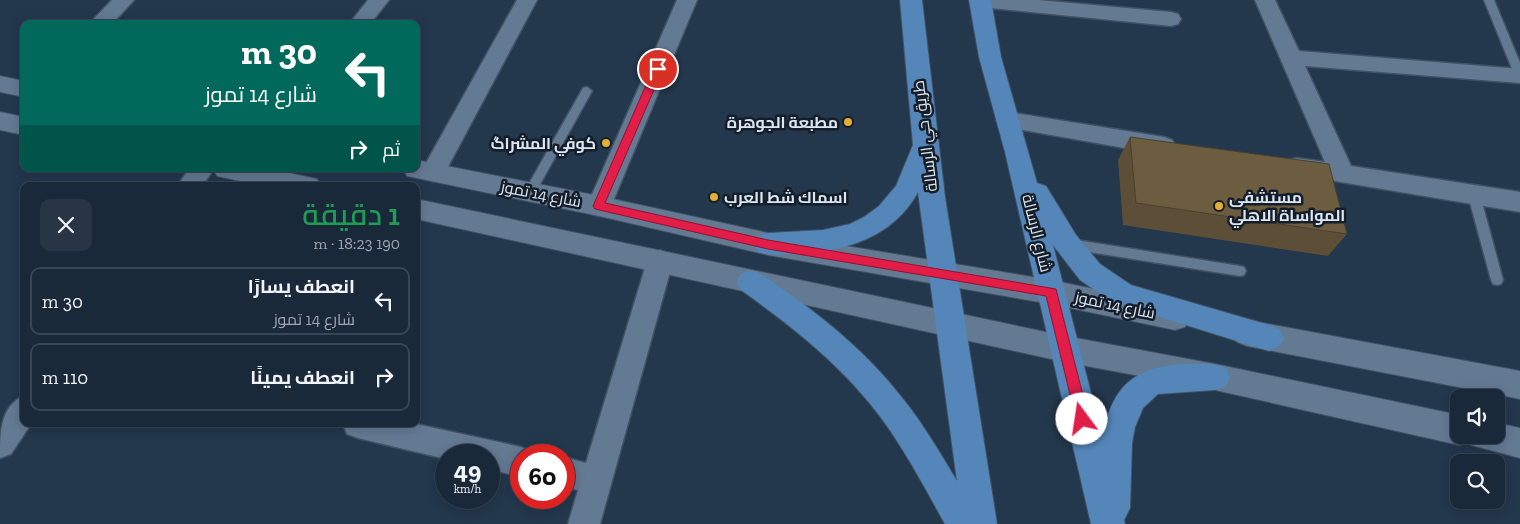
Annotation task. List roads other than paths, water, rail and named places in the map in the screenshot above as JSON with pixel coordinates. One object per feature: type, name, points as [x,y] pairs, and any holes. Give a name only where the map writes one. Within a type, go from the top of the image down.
[{"type":"main road","name":"طريق حي الرسالة","points":[[911,0],[941,272]]},
{"type":"main road","name":"شارع الرسالة","points":[[980,1],[990,57],[1017,152],[1108,524]]},
{"type":"main road","points":[[0,84],[20,88]]},
{"type":"main road","points":[[0,120],[20,125]]},
{"type":"main road","points":[[768,244],[838,240],[860,232],[878,222],[902,197],[926,145]]},
{"type":"main road","points":[[1017,152],[1047,214],[1066,243],[1090,272],[1122,294],[1269,338]]},
{"type":"main road","name":"شارع 14 تموز","points":[[425,170],[599,206],[768,244],[1051,292],[1269,338],[1520,385]]},
{"type":"main road","points":[[240,172],[289,182]]},
{"type":"main road","points":[[420,210],[1065,349],[1215,377],[1450,428]]},
{"type":"main road","points":[[941,272],[980,524]]},
{"type":"main road","points":[[750,282],[796,312],[860,371],[891,407],[964,524]]},
{"type":"main road","points":[[1113,524],[1115,443],[1128,404],[1144,386],[1165,379],[1215,377]]},
{"type":"main road","points":[[1505,440],[1520,443]]},
{"type":"street","points":[[103,20],[124,0]]},
{"type":"street","points":[[362,20],[380,0]]},
{"type":"street","points":[[425,170],[527,0]]},
{"type":"street","points":[[599,206],[688,0]]},
{"type":"street","points":[[1264,0],[1342,174]]},
{"type":"street","points":[[980,1],[1171,19]]},
{"type":"street","points":[[1290,58],[1520,76]]},
{"type":"street","points":[[1008,120],[1184,149]]},
{"type":"street","points":[[1273,163],[1520,202]]},
{"type":"street","points":[[192,182],[200,172]]},
{"type":"street","points":[[584,524],[660,261]]},
{"type":"street","points":[[0,444],[20,415]]},
{"type":"street","points":[[371,427],[510,459]]},
{"type":"street","points":[[575,475],[596,480]]},
{"type":"lane","points":[[1489,0],[1520,76]]},
{"type":"lane","points":[[530,192],[587,91]]},
{"type":"lane","points":[[1474,195],[1497,280]]},
{"type":"lane","points":[[1066,243],[1240,271]]},
{"type":"place","name":"مطبعة الجوهرة","points":[[848,122]]},
{"type":"place","name":"كوفي المشراگ","points":[[606,143]]},
{"type":"place","name":"اسماك شط العرب","points":[[714,197]]},
{"type":"place","name":"مستشفى المواساة اﻻهلي","points":[[1219,206]]}]
